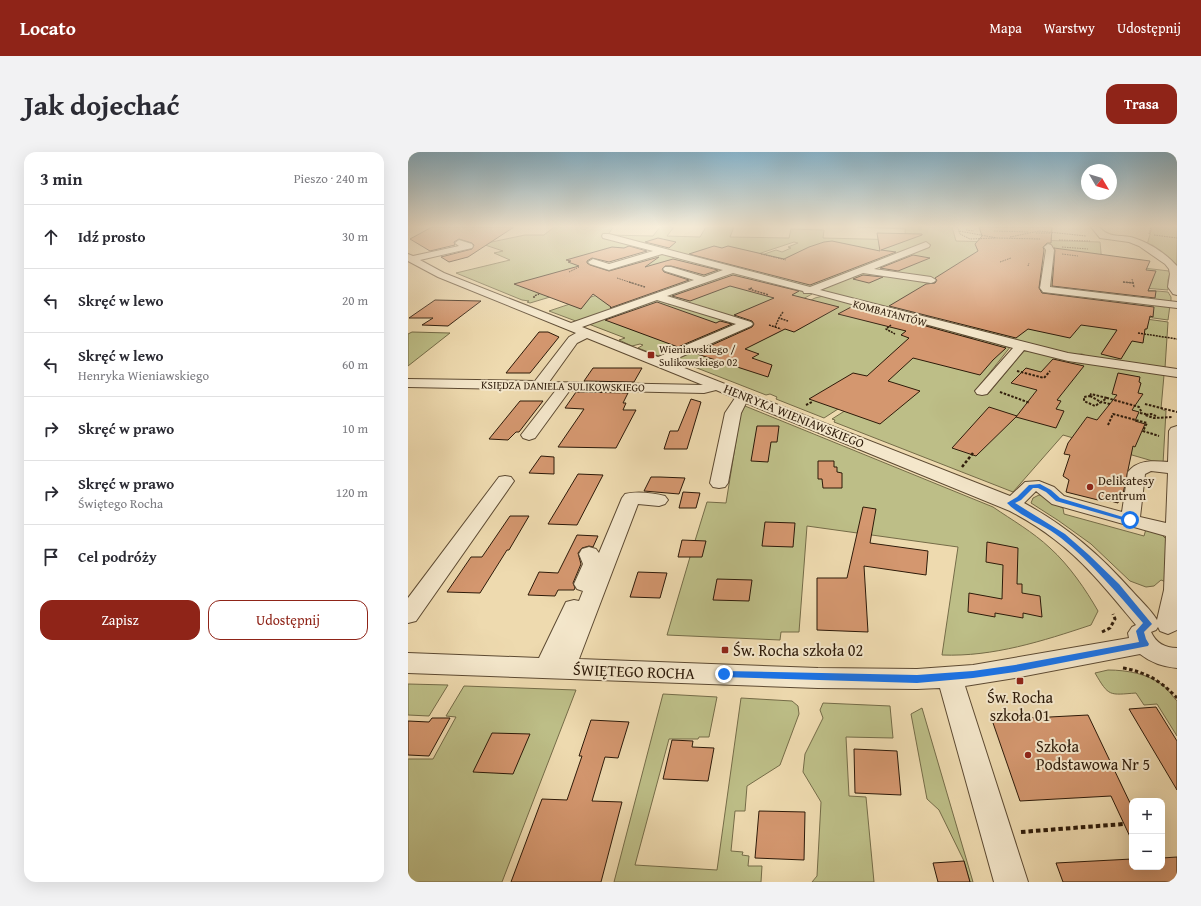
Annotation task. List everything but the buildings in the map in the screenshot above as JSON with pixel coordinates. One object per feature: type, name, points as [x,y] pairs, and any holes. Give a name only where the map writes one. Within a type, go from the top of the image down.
[{"type":"street","name":"HENRYKA WIENIAWSKIEGO","points":[[416,261],[441,275],[571,328],[718,385],[1010,503],[1037,519],[1071,543],[1116,586],[1159,631],[1157,653],[1175,660]]},
{"type":"street","points":[[593,262],[609,267],[629,261]]},
{"type":"street","name":"KOMBATANTÓW","points":[[699,261],[1021,346],[1068,356],[1177,373]]},
{"type":"street","points":[[808,291],[885,261]]},
{"type":"street","points":[[1049,261],[1045,288],[1047,290],[1177,305]]},
{"type":"street","points":[[1167,261],[1174,268],[1175,274],[1173,287],[1177,292]]},
{"type":"street","points":[[668,269],[704,280]]},
{"type":"street","points":[[571,328],[732,270]]},
{"type":"street","points":[[862,270],[931,280]]},
{"type":"street","points":[[658,362],[747,324],[662,295]]},
{"type":"street","points":[[539,386],[573,340],[586,333]]},
{"type":"street","points":[[984,389],[1021,346]]},
{"type":"street","name":"KSIĘDZA DANIELA SULIKOWSKIEGO","points":[[408,383],[704,389],[718,385]]},
{"type":"street","points":[[529,435],[566,386]]},
{"type":"street","points":[[719,484],[732,413],[744,396]]},
{"type":"street","points":[[1159,631],[1175,590],[1177,431]]},
{"type":"street","points":[[1130,520],[1137,472],[1148,466],[1176,468]]},
{"type":"street","points":[[408,615],[505,481]]},
{"type":"street","points":[[1010,503],[1019,499],[1031,486],[1040,486],[1058,500],[1175,532]]},
{"type":"street","points":[[555,668],[630,498],[659,500]]},
{"type":"street","points":[[555,668],[593,564],[589,554]]},
{"type":"street","name":"ŚWIĘTEGO ROCHA","points":[[408,663],[826,678],[917,679],[973,675],[1021,667],[1159,631]]},
{"type":"street","points":[[949,676],[1011,882]]},
{"type":"path","points":[[569,272],[580,267]]},
{"type":"path","points":[[616,278],[662,295]]},
{"type":"path","points":[[1132,279],[1134,288]]},
{"type":"path","points":[[1123,282],[1133,283]]},
{"type":"path","points":[[535,298],[534,296],[538,294]]},
{"type":"path","points":[[775,327],[783,312]]},
{"type":"path","points":[[779,318],[788,321]]},
{"type":"path","points":[[895,322],[886,329],[895,334]]},
{"type":"path","points":[[769,325],[781,329]]},
{"type":"path","points":[[1138,333],[1177,339]]},
{"type":"path","points":[[1013,370],[1044,378],[1050,371]]},
{"type":"path","points":[[984,389],[1030,403]]},
{"type":"path","points":[[1107,398],[1095,406],[1084,401],[1084,396],[1090,396],[1091,394],[1107,398],[1139,407],[1141,413],[1156,416],[1177,417]]},
{"type":"path","points":[[1090,396],[1101,402],[1110,404]]},
{"type":"path","points":[[1145,404],[1177,412]]},
{"type":"path","points":[[1108,425],[1113,414],[1146,423],[1143,431]]},
{"type":"path","points":[[961,468],[973,453]]},
{"type":"path","points":[[1097,634],[1110,628],[1115,619],[1113,612]]},
{"type":"path","points":[[1122,668],[1148,674],[1164,684],[1177,698]]},
{"type":"path","points":[[996,833],[1124,824]]},
{"type":"green space","points":[[506,261],[590,261],[587,262],[607,268],[632,261],[693,261],[716,267],[714,268],[725,272],[666,292],[617,277],[530,303],[527,302],[529,301],[522,300],[456,273]]},
{"type":"green space","points":[[702,261],[737,261],[722,266]]},
{"type":"green space","points":[[743,261],[880,261],[810,288],[729,266]]},
{"type":"green space","points":[[890,261],[1041,261],[1041,263],[1044,263],[1044,266],[1040,268],[1044,271],[1043,273],[1038,274],[1038,276],[1043,278],[1041,291],[1170,305],[1168,320],[1044,303],[1044,305],[1168,322],[1165,368],[1090,358],[1082,354],[1073,355],[931,319],[932,317],[925,316],[923,318],[815,291]]},
{"type":"green space","points":[[1061,261],[1102,261],[1102,263],[1169,271],[1168,290],[1101,286],[1168,292],[1171,297],[1171,303],[1047,287],[1050,271],[1052,269],[1050,268],[1051,263],[1061,264]]},
{"type":"green space","points":[[1170,261],[1177,261],[1177,266]]},
{"type":"green space","points":[[731,272],[812,294],[783,310],[788,312],[815,298],[823,296],[895,317],[897,316],[925,323],[924,325],[962,333],[964,336],[975,337],[1011,346],[976,390],[988,394],[1024,351],[1164,375],[1161,409],[1166,411],[1163,464],[1063,435],[1013,492],[834,422],[835,420],[832,419],[868,396],[866,391],[824,418],[776,399],[777,397],[770,394],[766,395],[674,359],[754,325],[667,297],[667,295]]},
{"type":"green space","points":[[634,285],[658,293],[581,323],[549,311],[600,294]]},
{"type":"green space","points":[[657,299],[668,302],[668,304],[678,305],[734,323],[735,325],[661,357],[638,348],[643,345],[640,344],[632,346],[619,340],[625,338],[586,323]]},
{"type":"green space","points":[[412,332],[450,333],[408,366],[408,334]]},
{"type":"green space","points":[[745,406],[993,507],[1030,531],[1057,555],[1070,570],[1083,586],[1098,611],[1091,625],[1055,637],[999,651],[961,655],[942,655],[958,547],[807,526],[799,632],[781,632],[780,640],[667,635],[707,502],[726,503],[741,410]]},
{"type":"green space","points":[[1039,495],[1063,508],[1064,514],[1144,536],[1146,529],[1161,534],[1168,541],[1166,582],[1161,580],[1154,586],[1146,587],[1130,581],[1091,544],[1031,503],[1033,498]]},
{"type":"green space","points":[[1108,670],[1123,671],[1145,676],[1165,687],[1177,701],[1177,736],[1157,704],[1144,705],[1136,693],[1115,694],[1107,690],[1095,673]]},
{"type":"green space","points":[[408,684],[448,685],[429,716],[408,715]]},
{"type":"green space","points":[[464,686],[576,690],[502,882],[408,882],[408,759],[433,759],[456,717],[446,716]]},
{"type":"green space","points":[[663,694],[717,697],[709,737],[699,737],[698,739],[669,739],[635,865],[717,870],[741,698],[792,701],[798,706],[799,714],[780,765],[747,786],[745,811],[735,811],[731,851],[743,852],[742,855],[749,856],[748,866],[762,866],[761,882],[614,882]]},
{"type":"green space","points":[[823,703],[890,706],[893,738],[846,737],[849,796],[866,797],[874,882],[812,882],[817,876],[821,802],[803,772],[805,754],[823,718],[820,710]]},
{"type":"green space","points":[[922,708],[973,882],[970,882],[964,861],[939,810],[927,799],[911,714]]},
{"type":"place","name":"Wieniawskiego / Sulikowskiego 02","points":[[651,355]]},
{"type":"place","name":"Delikatesy Centrum","points":[[1090,487]]},
{"type":"place","name":"Św. Rocha szkoła 02","points":[[725,650]]},
{"type":"place","name":"Św. Rocha szkoła 01","points":[[1020,681]]},
{"type":"place","name":"Szkoła Podstawowa Nr 5","points":[[1028,755]]},
{"type":"route","points":[[724,674],[818,678],[917,679],[973,675],[1145,644],[1140,635],[1140,631],[1144,625],[1148,624],[1116,586],[1087,557],[1062,536],[1010,503],[1019,499],[1031,486],[1040,486],[1058,500],[1130,520]]}]
